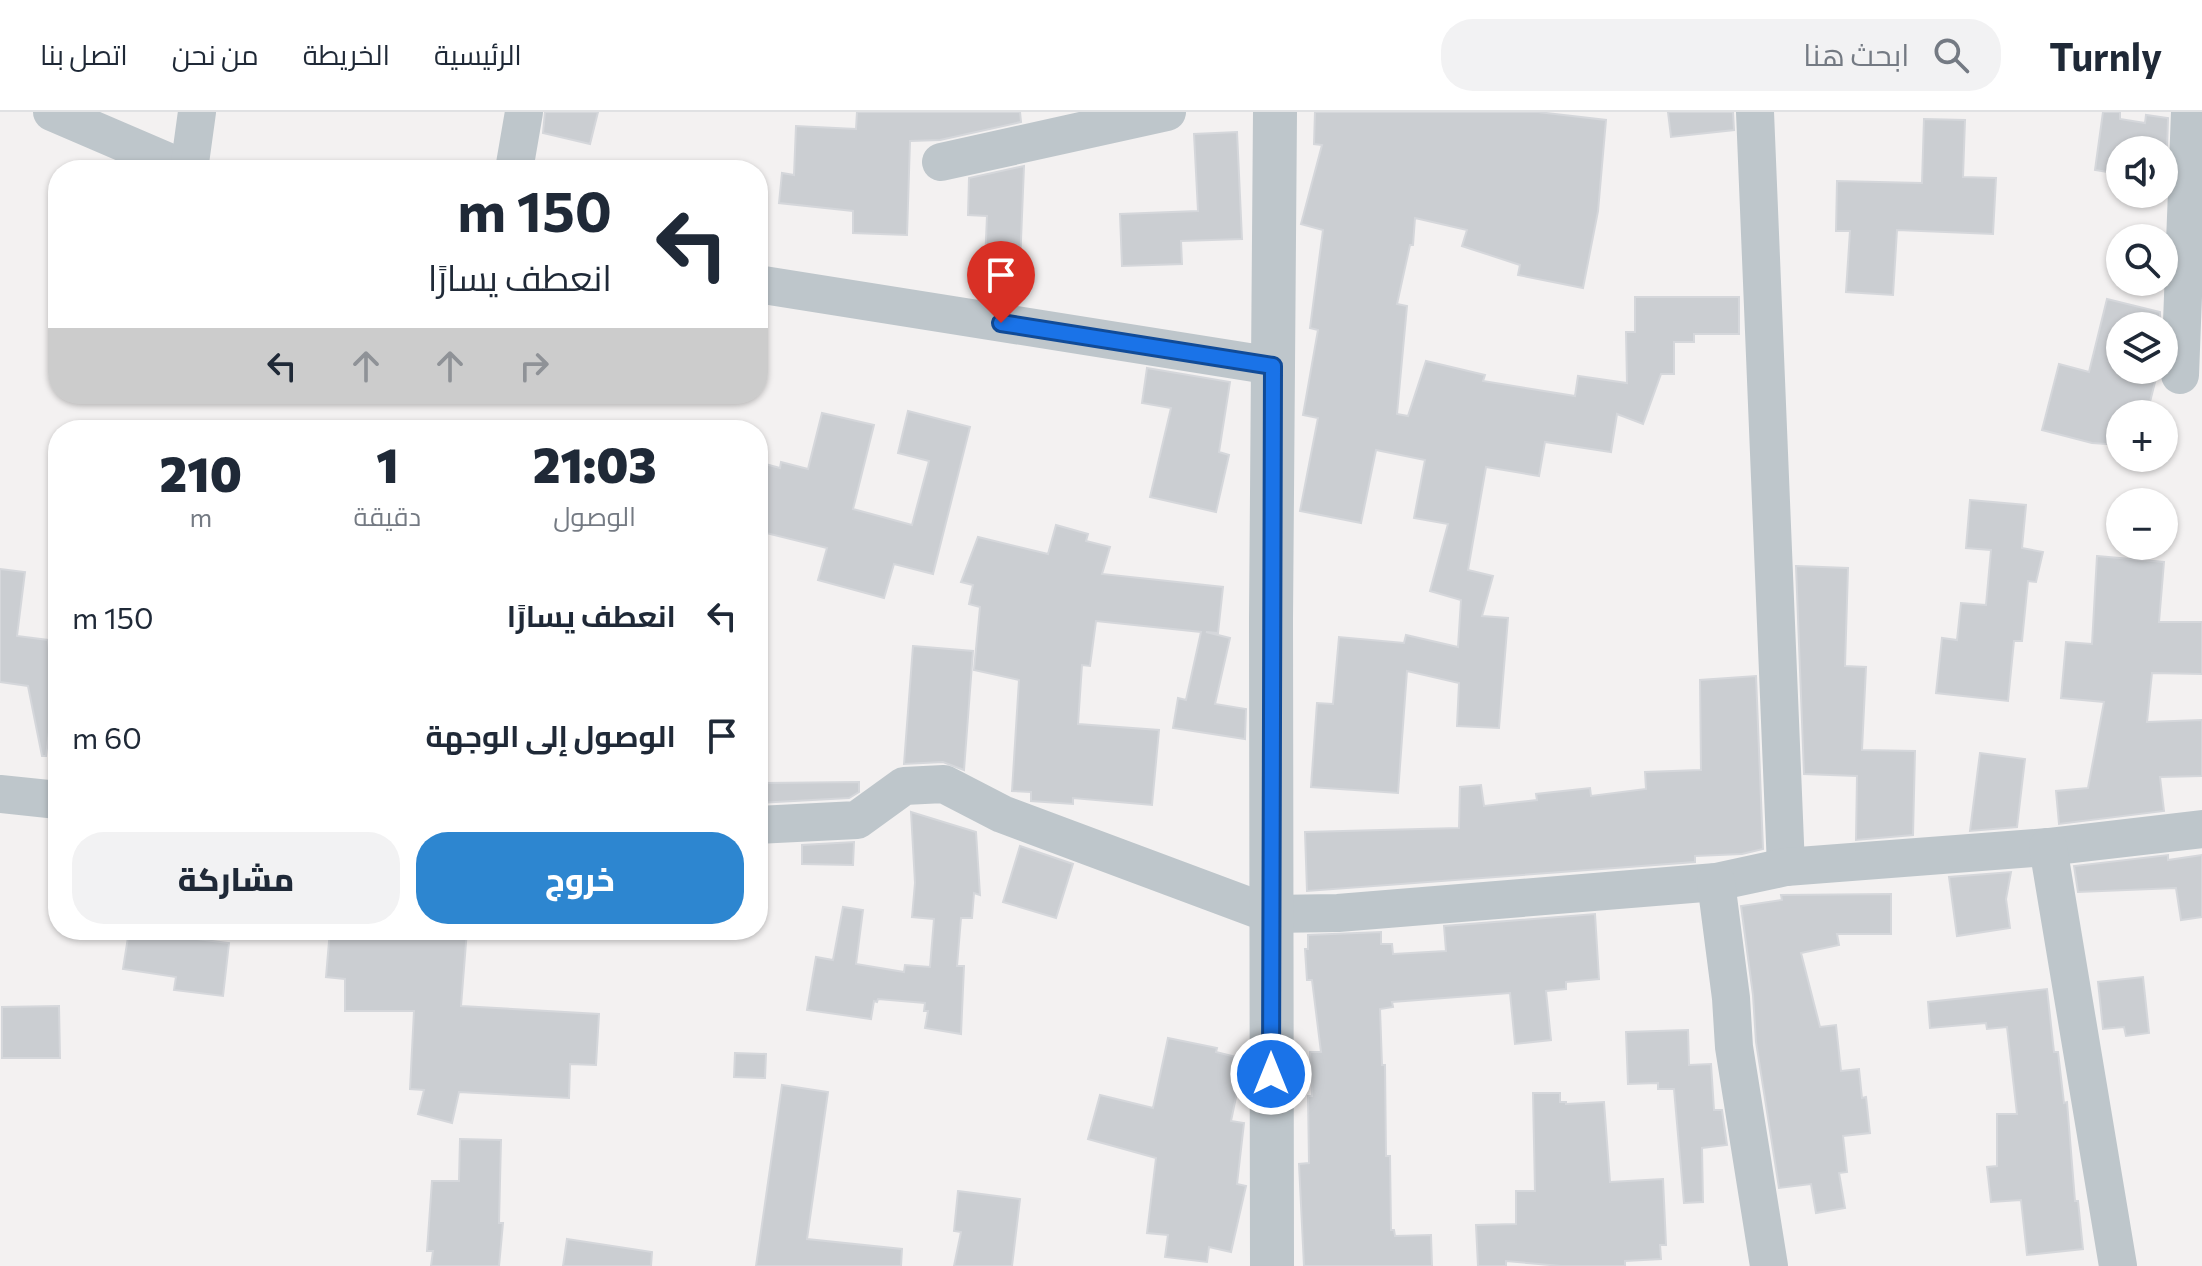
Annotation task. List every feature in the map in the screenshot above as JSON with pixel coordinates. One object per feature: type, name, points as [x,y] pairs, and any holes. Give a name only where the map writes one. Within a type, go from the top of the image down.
[{"type":"street","points":[[52,112],[165,160]]},
{"type":"street","points":[[190,160],[197,112]]},
{"type":"street","points":[[516,160],[524,112]]},
{"type":"street","points":[[941,162],[1167,112]]},
{"type":"street","points":[[1272,1266],[1270,914],[1275,112]]},
{"type":"street","points":[[1755,112],[1786,867]]},
{"type":"street","points":[[2180,375],[2190,112]]},
{"type":"street","points":[[768,286],[1273,366]]},
{"type":"street","points":[[768,824],[857,820],[904,786],[944,784],[1002,814],[1270,914],[1338,913],[1716,882],[1786,867],[2048,847],[2202,829]]},
{"type":"street","points":[[0,794],[48,799]]},
{"type":"street","points":[[2048,847],[2118,1266]]},
{"type":"street","points":[[1716,882],[1734,1047],[1769,1266]]},
{"type":"building","points":[[545,112],[598,112],[590,144],[543,133]]},
{"type":"building","points":[[857,112],[1020,112],[1021,122],[940,140],[910,141],[907,235],[853,233],[853,211],[779,203],[782,173],[794,175],[796,126],[856,129]]},
{"type":"building","points":[[1315,112],[1538,112],[1606,120],[1598,211],[1583,288],[1518,275],[1520,265],[1462,246],[1467,230],[1415,218],[1413,245],[1410,245],[1397,304],[1407,306],[1397,414],[1408,416],[1426,361],[1485,375],[1483,381],[1575,396],[1578,376],[1627,383],[1626,332],[1635,332],[1635,297],[1739,297],[1739,334],[1694,334],[1694,342],[1674,342],[1674,374],[1661,374],[1643,424],[1617,414],[1611,452],[1545,442],[1539,476],[1486,467],[1468,570],[1493,576],[1482,616],[1508,618],[1499,728],[1457,726],[1459,683],[1407,671],[1398,793],[1311,787],[1317,703],[1333,704],[1339,637],[1404,643],[1406,635],[1458,647],[1461,600],[1430,591],[1448,524],[1414,518],[1425,460],[1376,450],[1361,523],[1300,511],[1318,418],[1303,415],[1318,330],[1310,328],[1323,230],[1301,224],[1322,145],[1314,144]]},
{"type":"building","points":[[1668,112],[1733,112],[1734,130],[1671,137]]},
{"type":"building","points":[[2103,112],[2120,112],[2120,119],[2145,123],[2146,115],[2168,118],[2167,136],[2106,136],[2106,172],[2095,170]]},
{"type":"building","points":[[1924,119],[1965,120],[1963,177],[1996,178],[1993,234],[1897,230],[1893,295],[1846,292],[1850,231],[1836,231],[1837,181],[1922,183]]},
{"type":"building","points":[[1237,132],[1242,239],[1181,241],[1182,264],[1122,266],[1120,214],[1198,211],[1194,134]]},
{"type":"building","points":[[1024,166],[1020,265],[985,263],[987,216],[968,215],[969,178]]},
{"type":"building","points":[[2107,299],[2160,312],[2106,312],[2106,384],[2154,384],[2150,400],[2106,400],[2106,444],[2042,430],[2059,364],[2089,372]]},
{"type":"building","points":[[1147,368],[1230,382],[1219,452],[1229,455],[1216,512],[1150,497],[1171,408],[1142,403]]},
{"type":"building","points":[[908,411],[970,427],[933,574],[894,564],[884,598],[818,580],[827,548],[768,533],[768,465],[780,468],[781,462],[808,469],[822,413],[874,425],[853,509],[912,525],[929,461],[898,453]]},
{"type":"building","points":[[1970,500],[2026,505],[2022,548],[2043,552],[2036,582],[2028,581],[2022,641],[2014,641],[2008,701],[1936,693],[1942,638],[1957,640],[1961,603],[1986,605],[1991,550],[1966,548]]},
{"type":"building","points":[[1056,525],[1088,534],[1086,541],[1110,547],[1102,574],[1223,587],[1218,633],[1206,632],[1230,638],[1215,704],[1246,709],[1245,739],[1173,728],[1178,698],[1186,700],[1201,632],[1096,621],[1090,666],[1082,665],[1078,724],[1159,730],[1152,805],[1073,798],[1073,804],[1031,801],[1031,792],[1012,791],[1019,680],[974,670],[980,607],[969,604],[973,585],[961,582],[978,537],[1048,554]]},
{"type":"building","points":[[2097,556],[2106,557],[2106,560],[2164,562],[2159,622],[2202,622],[2202,674],[2152,673],[2147,722],[2202,720],[2202,776],[2160,777],[2164,811],[2059,824],[2056,791],[2088,788],[2104,702],[2061,698],[2066,642],[2092,644]]},
{"type":"building","points":[[1796,566],[1848,568],[1845,666],[1866,667],[1862,750],[1915,751],[1913,835],[1856,840],[1857,776],[1804,774]]},
{"type":"building","points":[[0,569],[25,572],[17,636],[48,640],[46,756],[42,756],[28,686],[0,682]]},
{"type":"building","points":[[913,646],[973,651],[964,770],[943,762],[904,764]]},
{"type":"building","points":[[1756,676],[1763,849],[1742,854],[1695,856],[1695,862],[1307,891],[1305,832],[1459,828],[1460,787],[1481,785],[1484,806],[1537,800],[1536,794],[1590,788],[1591,796],[1646,789],[1645,772],[1701,770],[1700,680]]},
{"type":"building","points":[[1980,753],[2025,759],[2017,827],[1970,831]]},
{"type":"building","points":[[859,782],[859,792],[849,798],[768,802],[768,783]]},
{"type":"building","points":[[911,812],[976,832],[980,895],[974,893],[972,918],[961,918],[957,966],[964,966],[961,1034],[925,1028],[928,1011],[924,1011],[925,1003],[878,999],[874,1001],[871,1019],[807,1010],[816,957],[833,960],[843,907],[863,910],[856,964],[904,972],[905,965],[930,967],[934,919],[912,917],[915,883]]},
{"type":"building","points":[[854,842],[853,865],[802,864],[802,845]]},
{"type":"building","points":[[1020,846],[1073,864],[1056,918],[1003,902]]},
{"type":"building","points":[[2168,855],[2168,860],[2202,855],[2202,917],[2181,920],[2176,888],[2078,892],[2074,866]]},
{"type":"building","points":[[2011,872],[2006,899],[2010,928],[1957,936],[1949,877]]},
{"type":"building","points":[[1891,894],[1891,934],[1837,934],[1839,945],[1801,953],[1820,1027],[1836,1025],[1841,1071],[1859,1069],[1870,1133],[1843,1136],[1847,1172],[1839,1173],[1845,1208],[1816,1213],[1811,1184],[1779,1188],[1756,1042],[1741,906],[1782,900],[1781,895]]},
{"type":"building","points":[[1595,914],[1599,979],[1566,982],[1566,989],[1546,991],[1551,1040],[1515,1044],[1510,993],[1392,1002],[1393,1007],[1380,1009],[1382,1065],[1385,1065],[1386,1156],[1390,1156],[1391,1230],[1394,1230],[1395,1236],[1431,1235],[1432,1266],[1304,1266],[1299,1164],[1309,1163],[1310,1052],[1321,1052],[1312,980],[1307,980],[1305,949],[1308,949],[1308,935],[1381,932],[1381,944],[1392,944],[1393,954],[1446,951],[1444,926]]},
{"type":"building","points":[[128,940],[229,943],[223,996],[174,990],[176,977],[123,969]]},
{"type":"building","points":[[329,940],[466,940],[461,1006],[599,1014],[596,1065],[570,1064],[569,1098],[459,1092],[452,1123],[418,1114],[424,1090],[410,1089],[414,1011],[345,1011],[345,979],[326,977]]},
{"type":"building","points":[[2143,977],[2149,1033],[2126,1036],[2124,1027],[2103,1029],[2098,982]]},
{"type":"building","points":[[2047,989],[2054,1052],[2058,1052],[2064,1103],[2067,1102],[2075,1201],[2078,1201],[2083,1249],[2027,1255],[2021,1200],[1991,1202],[1987,1167],[1997,1166],[1997,1114],[2017,1114],[2007,1027],[1987,1029],[1986,1023],[1930,1028],[1928,1002]]},
{"type":"building","points":[[59,1006],[60,1058],[2,1058],[2,1007]]},
{"type":"building","points":[[1688,1030],[1689,1065],[1711,1064],[1714,1110],[1722,1110],[1727,1145],[1702,1148],[1703,1202],[1684,1203],[1674,1089],[1658,1089],[1658,1083],[1628,1084],[1626,1032]]},
{"type":"building","points":[[1168,1038],[1217,1048],[1216,1052],[1244,1059],[1231,1121],[1244,1123],[1237,1184],[1246,1186],[1231,1252],[1209,1247],[1207,1262],[1165,1257],[1168,1235],[1147,1233],[1156,1158],[1088,1139],[1100,1095],[1153,1108]]},
{"type":"building","points":[[735,1053],[766,1054],[765,1078],[734,1077]]},
{"type":"building","points":[[782,1085],[828,1092],[807,1239],[902,1249],[901,1266],[756,1266]]},
{"type":"building","points":[[1533,1093],[1560,1093],[1560,1102],[1566,1104],[1604,1102],[1610,1182],[1663,1179],[1666,1245],[1660,1245],[1661,1259],[1625,1261],[1625,1266],[1561,1266],[1506,1261],[1506,1266],[1478,1266],[1476,1225],[1516,1224],[1516,1191],[1535,1191]]},
{"type":"building","points":[[460,1139],[501,1140],[499,1223],[503,1223],[499,1266],[431,1266],[433,1251],[427,1251],[432,1181],[459,1181]]},
{"type":"building","points":[[958,1191],[1020,1199],[1012,1266],[954,1266],[961,1232],[954,1231]]},
{"type":"building","points":[[567,1239],[652,1252],[651,1266],[563,1266]]},
{"type":"route","points":[[1001,323],[1273,366],[1271,1074]]}]
